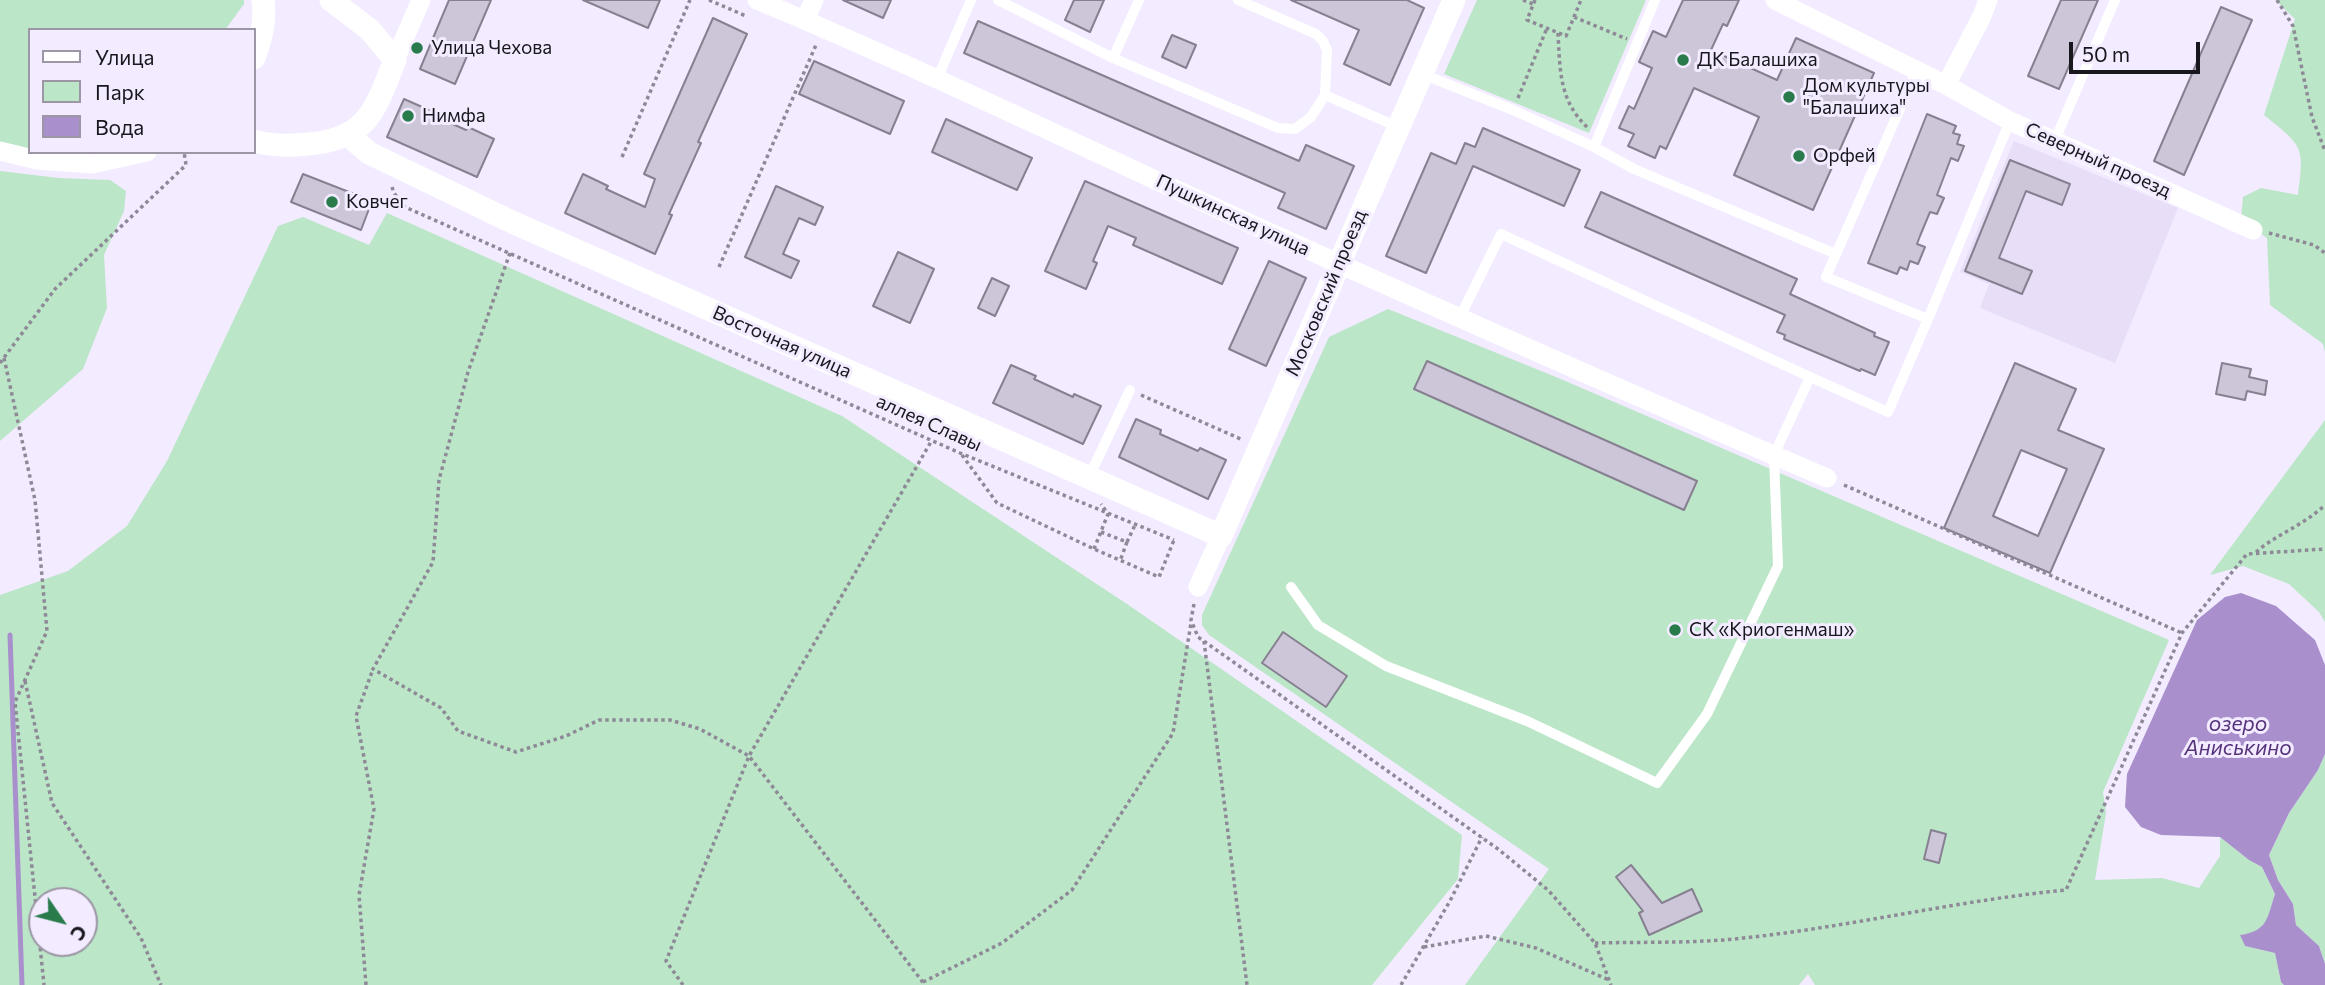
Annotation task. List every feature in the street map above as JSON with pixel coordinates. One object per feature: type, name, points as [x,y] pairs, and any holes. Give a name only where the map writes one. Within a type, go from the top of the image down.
[{"type":"street","points":[[331,0],[370,30],[395,60]]},
{"type":"street","points":[[256,141],[284,146],[325,143],[349,136],[377,104],[421,0]]},
{"type":"street","name":"Пушкинская улица","points":[[757,0],[937,79],[1339,263],[1827,478]]},
{"type":"street","points":[[805,20],[814,0]]},
{"type":"street","name":"Московский проезд","points":[[1198,587],[1454,0]]},
{"type":"street","name":"Северный проезд","points":[[1774,0],[1946,85],[2010,121],[2253,230]]},
{"type":"street","points":[[1946,85],[1988,0]]},
{"type":"street","points":[[256,53],[261,39],[264,1]]},
{"type":"street","name":"Восточная улица","points":[[349,136],[369,153],[512,222],[1221,536]]},
{"type":"street","points":[[0,151],[37,160],[92,164],[138,154]]},
{"type":"lane","points":[[937,79],[971,0]]},
{"type":"lane","points":[[999,0],[1113,58],[1278,128],[1295,129],[1311,117],[1325,95],[1327,50],[1316,34],[1238,0]]},
{"type":"lane","points":[[1113,58],[1139,0]]},
{"type":"lane","points":[[1594,147],[1656,0]]},
{"type":"lane","points":[[2055,141],[2115,0]]},
{"type":"lane","points":[[1917,71],[1826,277],[1928,319]]},
{"type":"lane","points":[[1422,74],[1513,110],[1594,147],[1634,169],[1836,254]]},
{"type":"lane","points":[[1325,95],[1399,127]]},
{"type":"lane","points":[[1460,317],[1502,234],[1888,412],[2010,121]]},
{"type":"lane","points":[[1291,587],[1318,625],[1386,666],[1527,721],[1657,783],[1707,714],[1778,566],[1774,455],[1810,377]]},
{"type":"lane","points":[[1088,477],[1130,390]]},
{"type":"path","points":[[622,157],[690,0]]},
{"type":"path","points":[[1523,0],[1534,2],[1527,20],[1566,36],[1581,0]]},
{"type":"path","points":[[2277,0],[2292,26],[2312,117],[2325,152]]},
{"type":"path","points":[[1574,17],[1637,44]]},
{"type":"path","points":[[1513,110],[1547,28]]},
{"type":"path","points":[[1558,33],[1560,78],[1567,98],[1577,117],[1599,135]]},
{"type":"path","points":[[719,267],[816,45]]},
{"type":"path","points":[[0,363],[55,289],[186,165],[184,154]]},
{"type":"path","name":"аллея Славы","points":[[405,207],[960,453],[1174,540],[1159,578],[1120,561]]},
{"type":"path","points":[[2253,230],[2314,245],[2325,253]]},
{"type":"path","points":[[366,985],[359,895],[374,809],[356,716],[373,669],[433,562],[439,480],[468,372],[510,253]]},
{"type":"path","points":[[4,358],[35,500],[47,631],[15,702],[44,985]]},
{"type":"path","points":[[1130,390],[1259,447]]},
{"type":"path","points":[[683,985],[666,961],[749,756],[932,440]]},
{"type":"path","points":[[960,453],[997,503],[1120,561],[1135,524]]},
{"type":"path","points":[[1088,477],[1108,514],[1094,550]]},
{"type":"path","points":[[1827,478],[2182,633]]},
{"type":"path","points":[[2255,553],[2270,540],[2295,528],[2325,505]]},
{"type":"path","points":[[1101,532],[1127,542]]},
{"type":"path","points":[[1595,943],[1722,940],[1807,930],[2012,895],[2066,890],[2182,633],[2247,554],[2325,549]]},
{"type":"path","points":[[373,669],[441,708],[458,731],[516,752],[566,736],[599,720],[670,720],[701,729],[749,756],[924,984],[1002,943],[1072,890],[1173,733],[1198,587]]},
{"type":"path","points":[[1191,620],[1199,637],[1482,837],[1548,890],[1595,943],[1610,983]]},
{"type":"path","points":[[1205,641],[1247,985]]},
{"type":"path","points":[[25,679],[52,803],[141,938],[161,985]]},
{"type":"path","points":[[1401,985],[1450,901],[1482,837]]},
{"type":"path","points":[[1424,947],[1486,936],[1536,948],[1610,983]]},
{"type":"shaded area","points":[[2014,141],[2178,208],[2115,363],[1980,308],[1989,284],[1960,272]]},
{"type":"green space","points":[[0,0],[244,0],[244,4],[226,28],[28,28],[28,150],[0,143]]},
{"type":"green space","points":[[1477,0],[1646,0],[1589,133],[1444,74]]},
{"type":"green space","points":[[2275,0],[2325,0],[2325,352],[2323,344],[2270,305],[2267,238],[2241,219],[2243,197],[2261,188],[2298,195],[2301,166],[2298,148],[2264,115],[2295,19]]},
{"type":"green space","points":[[0,171],[59,178],[110,180],[126,191],[124,211],[104,255],[107,308],[83,369],[0,441]]},
{"type":"green space","points":[[387,213],[842,416],[1127,604],[1462,835],[1458,879],[1372,985],[0,985],[0,595],[68,571],[127,526],[167,461],[278,226],[303,217],[369,245]]},
{"type":"green space","name":"СК «Криогенмаш»","points":[[1388,309],[1556,377],[2169,640],[2103,792],[2106,813],[2095,880],[2162,878],[2199,888],[2220,856],[2220,837],[2262,867],[2275,894],[2266,922],[2257,930],[2241,935],[2245,946],[2275,953],[2284,985],[1815,985],[1808,974],[1799,985],[1465,985],[1549,869],[1209,635],[1202,625],[1202,615],[1329,337]]},
{"type":"green space","points":[[2325,420],[2325,622],[2319,612],[2289,584],[2243,566],[2210,575]]},
{"type":"green space","points":[[2325,754],[2325,964],[2319,946],[2296,925],[2293,904],[2278,880],[2269,855],[2289,813],[2318,770]]},
{"type":"water","name":"озеро Аниськино","points":[[2241,593],[2276,606],[2315,640],[2325,665],[2325,754],[2318,770],[2289,813],[2269,855],[2278,880],[2293,904],[2296,925],[2319,946],[2325,964],[2325,985],[2284,985],[2275,953],[2245,946],[2240,935],[2261,927],[2268,916],[2275,894],[2262,867],[2220,837],[2161,835],[2141,827],[2125,807],[2127,774],[2197,620],[2225,597]]},
{"type":"building","points":[[449,0],[491,0],[455,84],[420,69]]},
{"type":"building","points":[[583,0],[660,0],[648,28]]},
{"type":"building","points":[[843,0],[891,0],[883,18]]},
{"type":"building","points":[[1074,0],[1104,0],[1090,32],[1065,20]]},
{"type":"building","points":[[1291,0],[1407,0],[1424,8],[1390,85],[1344,64],[1359,30]]},
{"type":"building","name":"Дом культуры \"Балашиха\"","points":[[1683,0],[1739,0],[1727,26],[1723,24],[1711,50],[1777,80],[1796,38],[1874,73],[1813,210],[1734,175],[1759,117],[1694,88],[1666,149],[1660,146],[1655,158],[1628,146],[1634,134],[1619,128],[1629,106],[1634,109],[1652,68],[1639,62],[1653,31],[1666,37]]},
{"type":"building","points":[[2061,0],[2098,0],[2059,89],[2028,76]]},
{"type":"building","points":[[2221,7],[2252,20],[2184,175],[2154,161]]},
{"type":"building","points":[[713,18],[747,34],[698,142],[701,143],[669,214],[672,215],[655,254],[565,213],[583,174],[608,186],[606,189],[645,207],[655,179],[644,174]]},
{"type":"building","points":[[978,21],[1299,161],[1306,145],[1354,166],[1326,229],[1278,208],[1285,193],[964,53]]},
{"type":"building","points":[[1172,35],[1196,45],[1186,68],[1162,57]]},
{"type":"building","points":[[814,61],[904,101],[890,134],[799,94]]},
{"type":"building","points":[[404,99],[466,130],[468,127],[494,139],[477,177],[387,137]]},
{"type":"building","points":[[1927,114],[1956,126],[1953,133],[1960,135],[1957,144],[1964,146],[1958,161],[1951,158],[1937,195],[1944,198],[1937,214],[1930,212],[1920,236],[1917,244],[1925,247],[1918,264],[1910,261],[1907,270],[1900,267],[1897,274],[1868,263]]},
{"type":"building","points":[[946,119],[1032,158],[1017,190],[932,152]]},
{"type":"building","points":[[1483,128],[1580,170],[1564,206],[1473,166],[1426,273],[1386,256],[1431,153],[1456,164],[1465,143],[1475,147]]},
{"type":"building","points":[[2010,160],[2070,184],[2062,205],[2026,191],[1999,258],[2032,271],[2022,294],[1965,271]]},
{"type":"building","name":"Ковчег","points":[[303,174],[372,201],[361,230],[291,202]]},
{"type":"building","points":[[1085,181],[1238,248],[1222,284],[1133,245],[1136,238],[1108,226],[1093,261],[1097,263],[1086,289],[1045,271]]},
{"type":"building","points":[[776,186],[823,207],[815,225],[799,218],[783,254],[799,261],[791,278],[745,257]]},
{"type":"building","points":[[1601,192],[1797,279],[1790,294],[1889,342],[1875,375],[1784,339],[1785,335],[1777,332],[1785,315],[1585,227]]},
{"type":"building","points":[[898,252],[934,269],[910,323],[873,306]]},
{"type":"building","points":[[1269,261],[1306,278],[1266,366],[1229,349]]},
{"type":"building","points":[[992,278],[1009,286],[995,316],[978,308]]},
{"type":"building","points":[[1427,361],[1697,481],[1684,510],[1414,389]]},
{"type":"building","points":[[2015,363],[2076,389],[2058,430],[2104,449],[2050,573],[1944,528]],"holes":[[[2021,450],[2067,469],[2038,536],[1993,516]]]},
{"type":"building","points":[[2222,363],[2251,369],[2249,377],[2267,381],[2265,395],[2247,391],[2245,400],[2216,394]]},
{"type":"building","points":[[1011,365],[1073,397],[1074,394],[1101,406],[1083,444],[993,403]]},
{"type":"building","points":[[1136,419],[1161,430],[1160,434],[1226,460],[1208,499],[1119,457]]},
{"type":"building","points":[[1283,632],[1347,676],[1326,707],[1262,663]]},
{"type":"building","points":[[1931,830],[1946,834],[1939,863],[1924,859]]},
{"type":"building","points":[[1631,865],[1662,903],[1692,889],[1702,911],[1649,935],[1639,913],[1643,911],[1616,877]]},
{"type":"waterway","points":[[10,635],[22,985]]},
{"type":"place","name":"Улица Чехова","points":[[417,48]]},
{"type":"place","name":"ДК Балашиха","points":[[1683,60]]},
{"type":"place","name":"Дом культуры \"Балашиха\"","points":[[1789,97]]},
{"type":"place","name":"Нимфа","points":[[408,116]]},
{"type":"place","name":"Орфей","points":[[1799,156]]},
{"type":"place","name":"Ковчег","points":[[332,202]]},
{"type":"place","name":"СК «Криогенмаш»","points":[[1675,630]]}]
